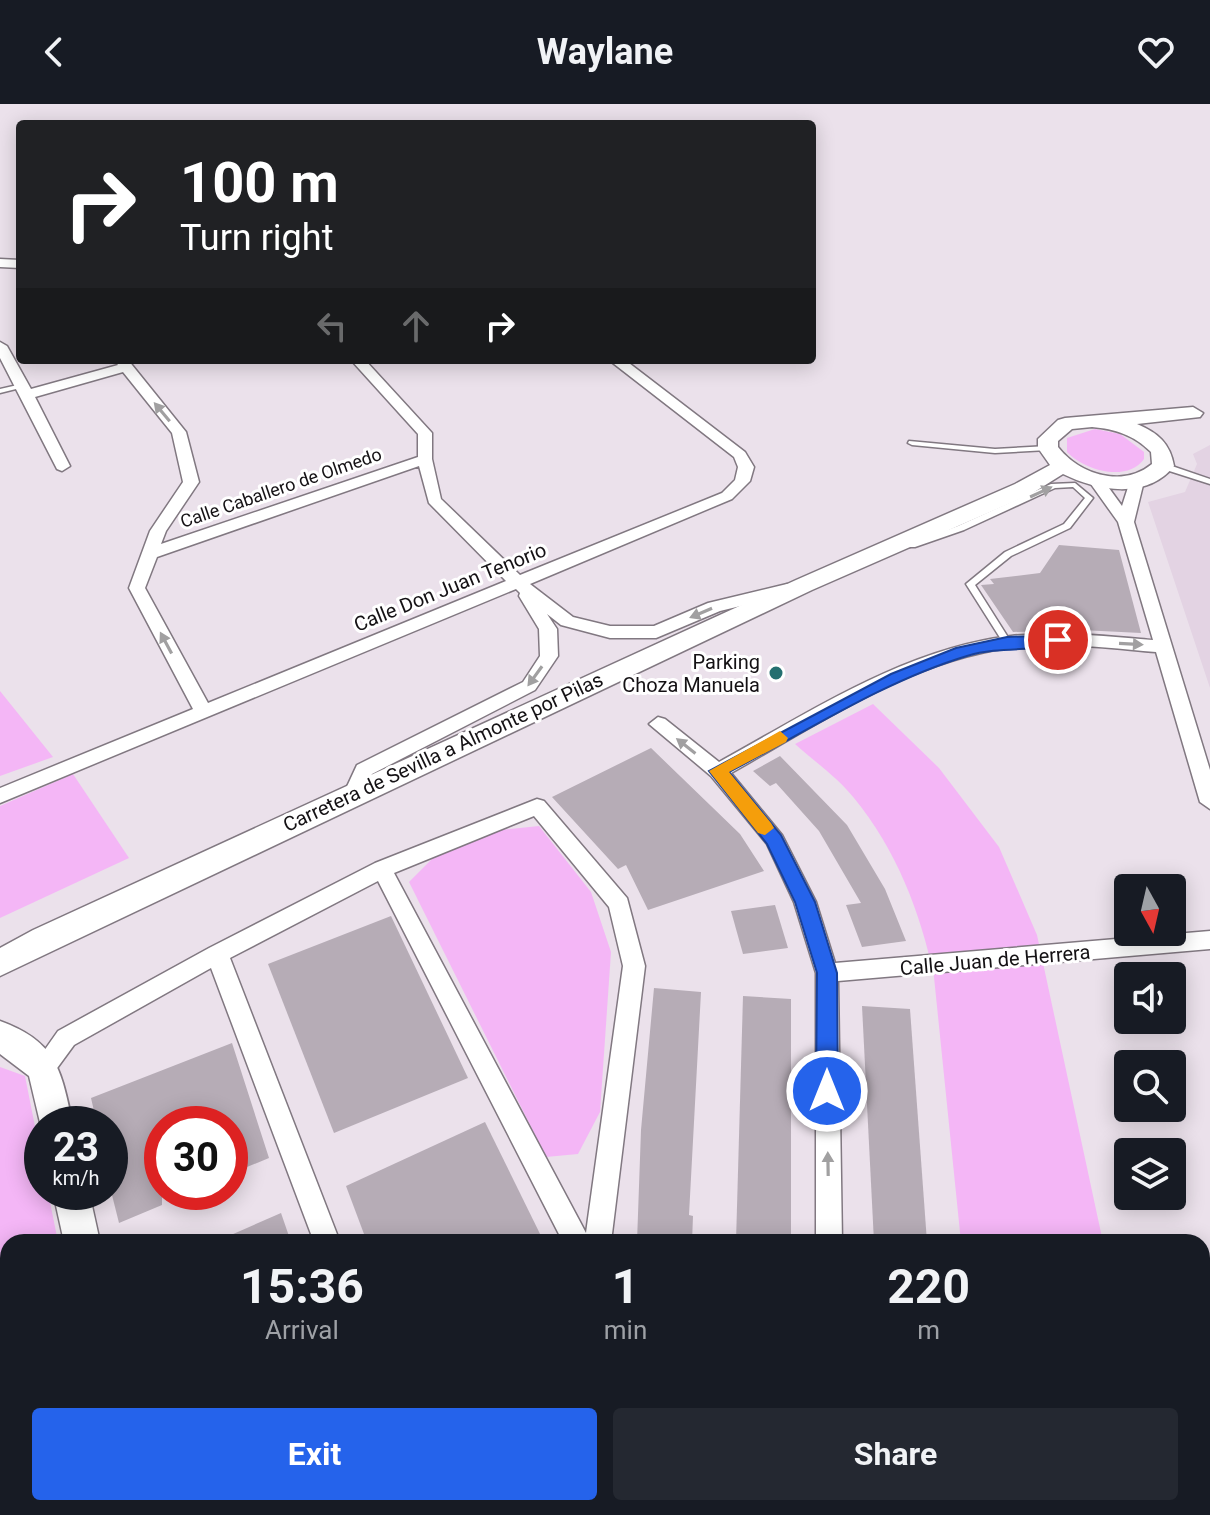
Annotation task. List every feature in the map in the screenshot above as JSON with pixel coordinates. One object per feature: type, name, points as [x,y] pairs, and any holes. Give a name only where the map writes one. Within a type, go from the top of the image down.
[{"type":"main road","points":[[1202,409],[1175,429],[1162,458],[1148,478],[1136,481],[1096,480],[1063,466],[1048,448],[1048,439],[1054,430],[1065,424],[1202,409]]},
{"type":"main road","points":[[1100,421],[1138,431],[1162,458]]},
{"type":"main road","name":"Carretera de Sevilla a Almonte por Pilas","points":[[0,963],[354,793],[804,585],[1023,489],[1063,466]]},
{"type":"main road","points":[[0,1035],[9,1045],[44,1068],[52,1106]]},
{"type":"main road","points":[[75,1210],[80,1234]]},
{"type":"street","points":[[0,346],[62,466]]},
{"type":"street","points":[[25,391],[120,364]]},
{"type":"street","points":[[124,364],[179,432],[191,482],[162,525],[137,588],[204,712]]},
{"type":"street","points":[[362,364],[425,433],[425,459],[434,500],[518,583],[567,621],[610,632],[656,632],[714,607],[804,585]]},
{"type":"street","name":"Calle Don Juan Tenorio","points":[[0,796],[727,496],[742,481],[746,467],[740,455],[621,364]]},
{"type":"street","name":"Calle Caballero de Olmedo","points":[[149,554],[425,459]]},
{"type":"street","points":[[1096,480],[1126,522],[1210,802]]},
{"type":"street","points":[[1126,522],[1136,481]]},
{"type":"street","points":[[162,525],[196,538]]},
{"type":"street","points":[[354,793],[364,770],[529,686],[549,656],[548,629],[518,583]]},
{"type":"street","points":[[718,771],[897,678],[962,652],[1007,642],[1058,640],[1166,647]]},
{"type":"street","points":[[658,724],[718,771],[775,840],[805,902],[827,973],[829,1234]]},
{"type":"street","points":[[44,1068],[66,1038],[217,954],[382,869],[537,806],[619,904],[634,966],[599,1234]]},
{"type":"street","points":[[382,869],[573,1234]]},
{"type":"street","name":"Calle Juan de Herrera","points":[[827,973],[1210,940]]},
{"type":"street","points":[[217,954],[324,1234]]},
{"type":"lane","points":[[0,391],[25,391]]},
{"type":"lane","points":[[912,443],[995,451],[1048,448]]},
{"type":"lane","points":[[1162,458],[1210,482]]},
{"type":"lane","points":[[838,570],[961,528],[1054,486],[1075,485],[1089,498],[1067,526],[1008,554],[970,584],[1007,642]]},
{"type":"shaded area","points":[[1095,429],[1120,434],[1144,452],[1144,459],[1127,471],[1106,471],[1084,464],[1067,452],[1067,438]]},
{"type":"shaded area","points":[[1210,445],[1210,688],[1148,502],[1185,492],[1197,464],[1193,454]]},
{"type":"shaded area","points":[[0,691],[53,757],[0,776]]},
{"type":"shaded area","points":[[873,704],[939,768],[999,847],[1037,935],[1101,1234],[960,1234],[934,977],[922,929],[905,883],[869,818],[841,784],[795,744]]},
{"type":"shaded area","points":[[73,774],[129,858],[0,918],[0,806]]},
{"type":"shaded area","points":[[539,826],[591,892],[611,952],[600,1112],[578,1154],[546,1157],[409,882],[435,856],[500,830]]},
{"type":"shaded area","points":[[0,1067],[25,1076],[31,1106],[24,1106],[24,1210],[52,1210],[56,1234],[0,1234]]},
{"type":"building","points":[[1059,545],[1119,550],[1141,633],[1081,630],[1013,632],[981,585],[994,584],[990,579],[1040,573]]},
{"type":"building","points":[[651,748],[740,834],[764,871],[648,910],[626,865],[618,869],[552,797]]},
{"type":"building","points":[[780,756],[847,825],[885,889],[906,941],[862,947],[846,905],[861,903],[819,831],[776,783],[770,786],[753,771]]},
{"type":"building","points":[[775,905],[788,948],[743,954],[731,911]]},
{"type":"building","points":[[391,916],[468,1078],[334,1133],[268,964]]},
{"type":"building","points":[[654,988],[701,992],[689,1215],[693,1216],[692,1234],[637,1234],[641,1130]]},
{"type":"building","points":[[743,996],[791,999],[791,1234],[736,1234]]},
{"type":"building","points":[[862,1006],[910,1009],[926,1234],[874,1234]]},
{"type":"building","points":[[232,1043],[269,1158],[248,1167],[248,1106],[144,1106],[144,1210],[150,1210],[119,1223],[116,1210],[128,1210],[128,1106],[93,1106],[91,1098]]},
{"type":"building","points":[[485,1122],[540,1234],[364,1234],[346,1186]]},
{"type":"building","points":[[281,1213],[288,1234],[233,1234]]},
{"type":"slow traffic","points":[[765,828],[718,771],[780,738]]},
{"type":"place","name":"Parking Choza Manuela","points":[[776,673]]},
{"type":"route","points":[[827,1091],[827,973],[805,902],[775,840],[718,771],[897,678],[962,652],[1007,642],[1058,640]]}]
